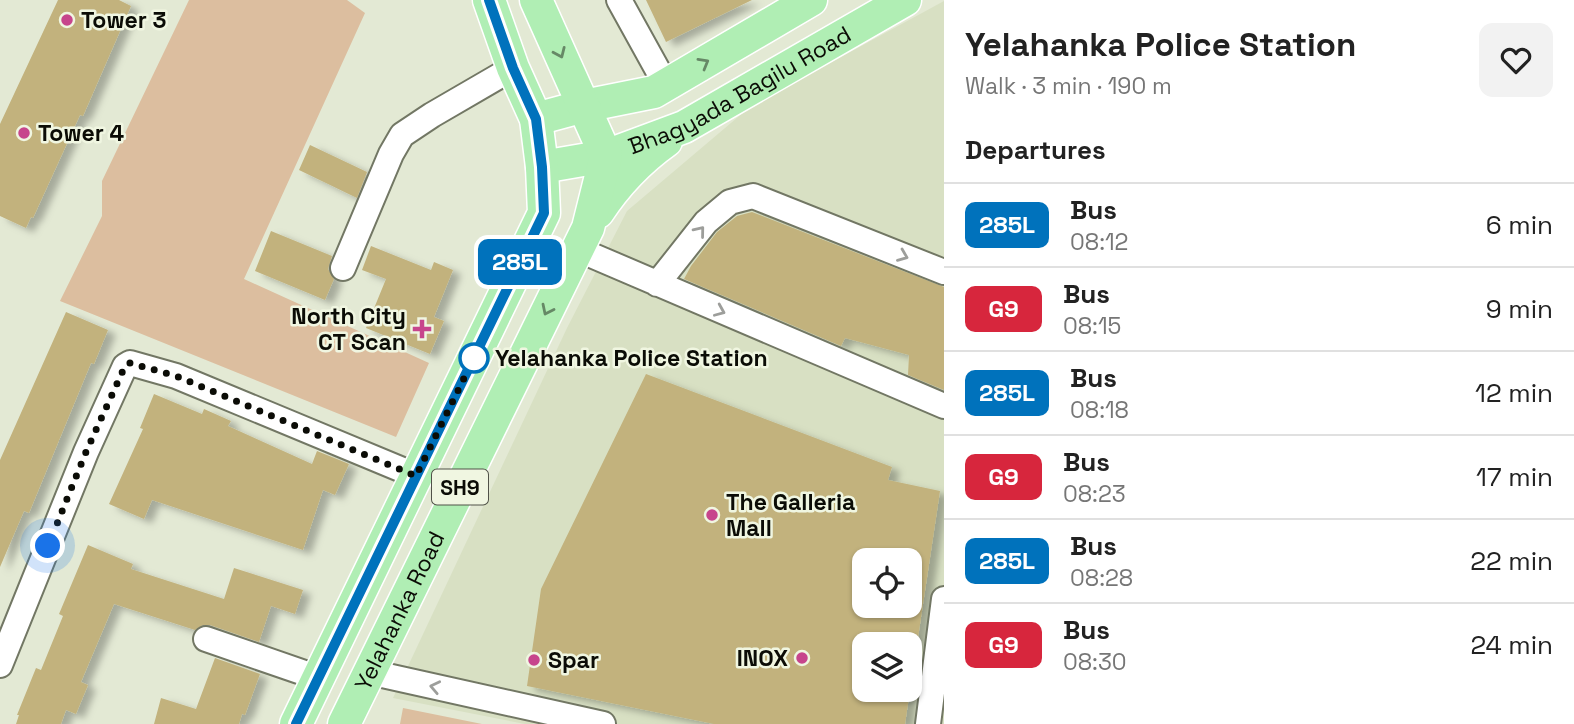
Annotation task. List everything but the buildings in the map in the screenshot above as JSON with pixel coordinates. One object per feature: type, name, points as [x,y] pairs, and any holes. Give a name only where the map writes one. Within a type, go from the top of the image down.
[{"type":"main road","name":"Yelahanka Road","points":[[296,724],[544,213],[536,119],[513,68],[489,0]]},
{"type":"main road","points":[[536,0],[606,156]]},
{"type":"main road","name":"Bhagyada Bagilu Road","points":[[536,119],[654,92],[811,0]]},
{"type":"main road","name":"Bhagyada Bagilu Road","points":[[542,167],[606,156],[684,127],[905,0]]},
{"type":"main road","points":[[582,238],[611,192],[639,161],[684,127]]},
{"type":"main road","name":"Yelahanka Road","points":[[344,724],[582,238],[606,156]]},
{"type":"street","points":[[619,0],[666,85]]},
{"type":"street","points":[[343,268],[391,154],[402,135],[513,68]]},
{"type":"street","points":[[657,284],[706,222],[730,202],[753,196],[944,272]]},
{"type":"street","points":[[582,238],[657,284],[944,406]]},
{"type":"street","points":[[0,665],[86,452],[125,366],[130,363],[176,376],[416,476]]},
{"type":"street","points":[[928,724],[944,599]]},
{"type":"street","points":[[206,639],[319,678]]},
{"type":"street","points":[[369,672],[603,724]]},
{"type":"shaded area","points":[[189,0],[347,0],[365,13],[244,279],[429,363],[396,437],[60,301],[102,216],[102,181]]},
{"type":"shaded area","points":[[944,1],[944,724],[525,724],[393,698],[567,328],[627,211],[751,106]]},
{"type":"shaded area","points":[[403,708],[482,724],[400,724]]},
{"type":"bus line","name":"285L","points":[[296,724],[544,213],[536,119],[513,68],[489,0]]},
{"type":"place","name":"Tower 3","points":[[67,20]]},
{"type":"place","name":"Tower 4","points":[[24,133]]},
{"type":"place","name":"North City CT Scan","points":[[422,329]]},
{"type":"place","name":"Yelahanka Police Station","points":[[474,358]]},
{"type":"place","name":"The Galleria Mall","points":[[712,515]]},
{"type":"place","name":"INOX","points":[[802,658]]},
{"type":"place","name":"Spar","points":[[534,660]]},
{"type":"route","points":[[48,546],[86,452],[125,366],[130,363],[176,376],[416,476],[474,358]]}]
